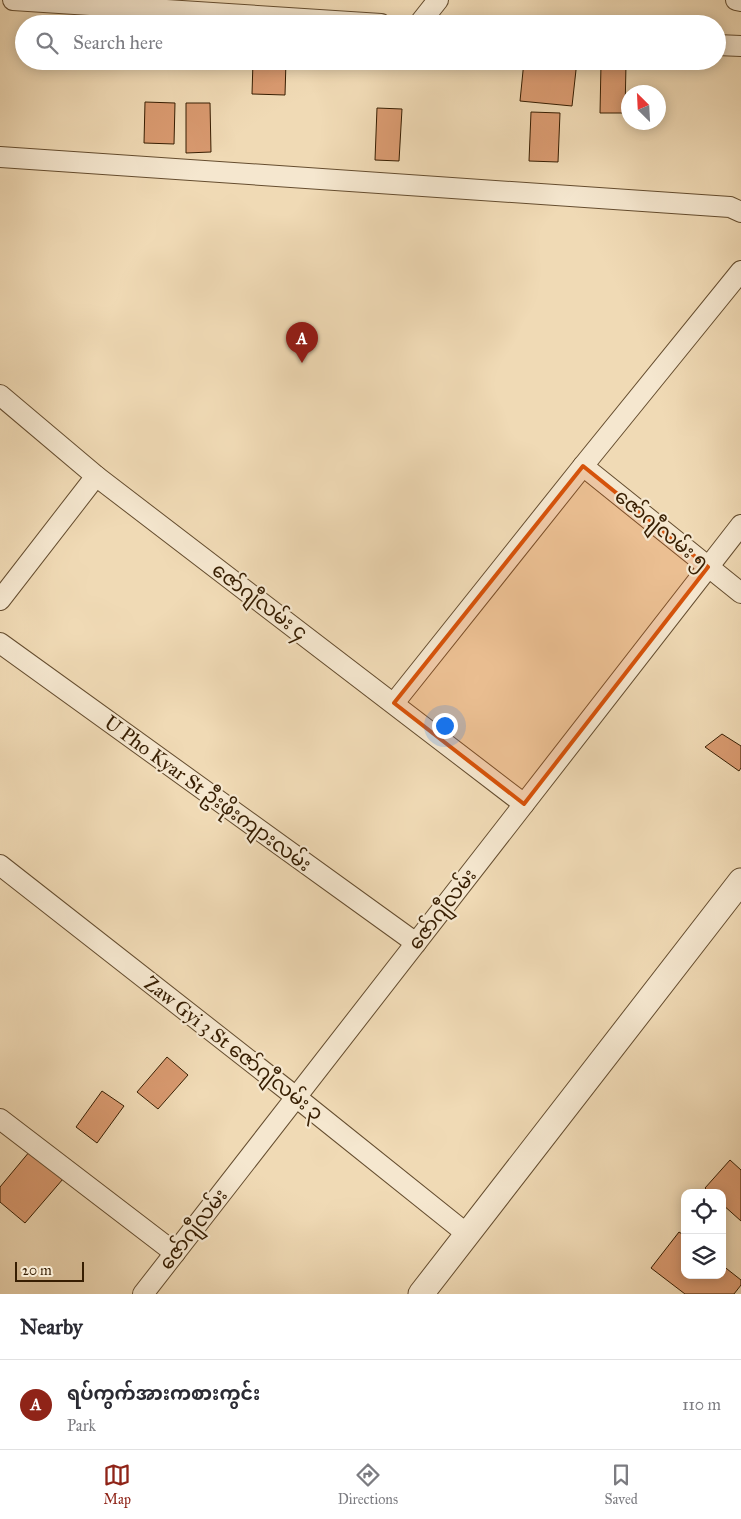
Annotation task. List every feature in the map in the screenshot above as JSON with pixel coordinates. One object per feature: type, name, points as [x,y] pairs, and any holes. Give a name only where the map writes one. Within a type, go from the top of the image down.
[{"type":"street","points":[[13,0],[243,15]]},
{"type":"street","points":[[427,15],[438,0]]},
{"type":"street","points":[[736,0],[741,1]]},
{"type":"street","points":[[726,45],[741,46]]},
{"type":"street","points":[[0,157],[730,207],[741,212]]},
{"type":"street","points":[[394,703],[741,271]]},
{"type":"street","name":"ဇော်ဂျီလမ်း ၄","points":[[0,395],[96,476],[524,804]]},
{"type":"street","name":"ဇော်ဂျီလမ်း ၅","points":[[583,466],[741,593]]},
{"type":"street","points":[[0,600],[96,476]]},
{"type":"street","name":"ဇော်ဂျီလမ်း","points":[[143,1294],[741,525]]},
{"type":"street","name":"U Pho Kyar St ဦးဖိုးကျားလမ်း","points":[[0,643],[416,943]]},
{"type":"street","name":"Zaw Gyi 3 St ဇော်ဂျီလမ်း ၃","points":[[0,865],[467,1234]]},
{"type":"street","points":[[421,1294],[741,881]]},
{"type":"street","points":[[0,1119],[175,1253]]},
{"type":"highlighted area","points":[[583,466],[708,567],[524,804],[394,703]]},
{"type":"building","points":[[253,70],[286,70],[285,95],[252,94]]},
{"type":"building","points":[[523,70],[576,70],[572,106],[520,101]]},
{"type":"building","points":[[601,70],[626,70],[626,85],[621,85],[621,113],[600,113]]},
{"type":"building","points":[[145,102],[175,103],[174,144],[144,143]]},
{"type":"building","points":[[186,103],[210,103],[211,152],[186,153]]},
{"type":"building","points":[[377,108],[402,109],[399,161],[375,160]]},
{"type":"building","points":[[531,112],[560,113],[558,162],[529,161]]},
{"type":"building","points":[[722,734],[741,746],[741,768],[739,771],[705,747]]},
{"type":"building","points":[[167,1057],[188,1075],[158,1109],[137,1092]]},
{"type":"building","points":[[102,1091],[124,1106],[97,1143],[76,1127]]},
{"type":"building","points":[[30,1151],[63,1179],[25,1223],[0,1202],[0,1187]]},
{"type":"building","points":[[730,1160],[741,1170],[741,1221],[726,1208],[726,1189],[705,1188]]},
{"type":"building","points":[[679,1232],[681,1233],[681,1279],[726,1279],[726,1268],[741,1280],[741,1285],[734,1294],[685,1294],[651,1268]]},
{"type":"place","name":"ရပ်ကွက်အားကစားကွင်း","points":[[302,363]]}]
